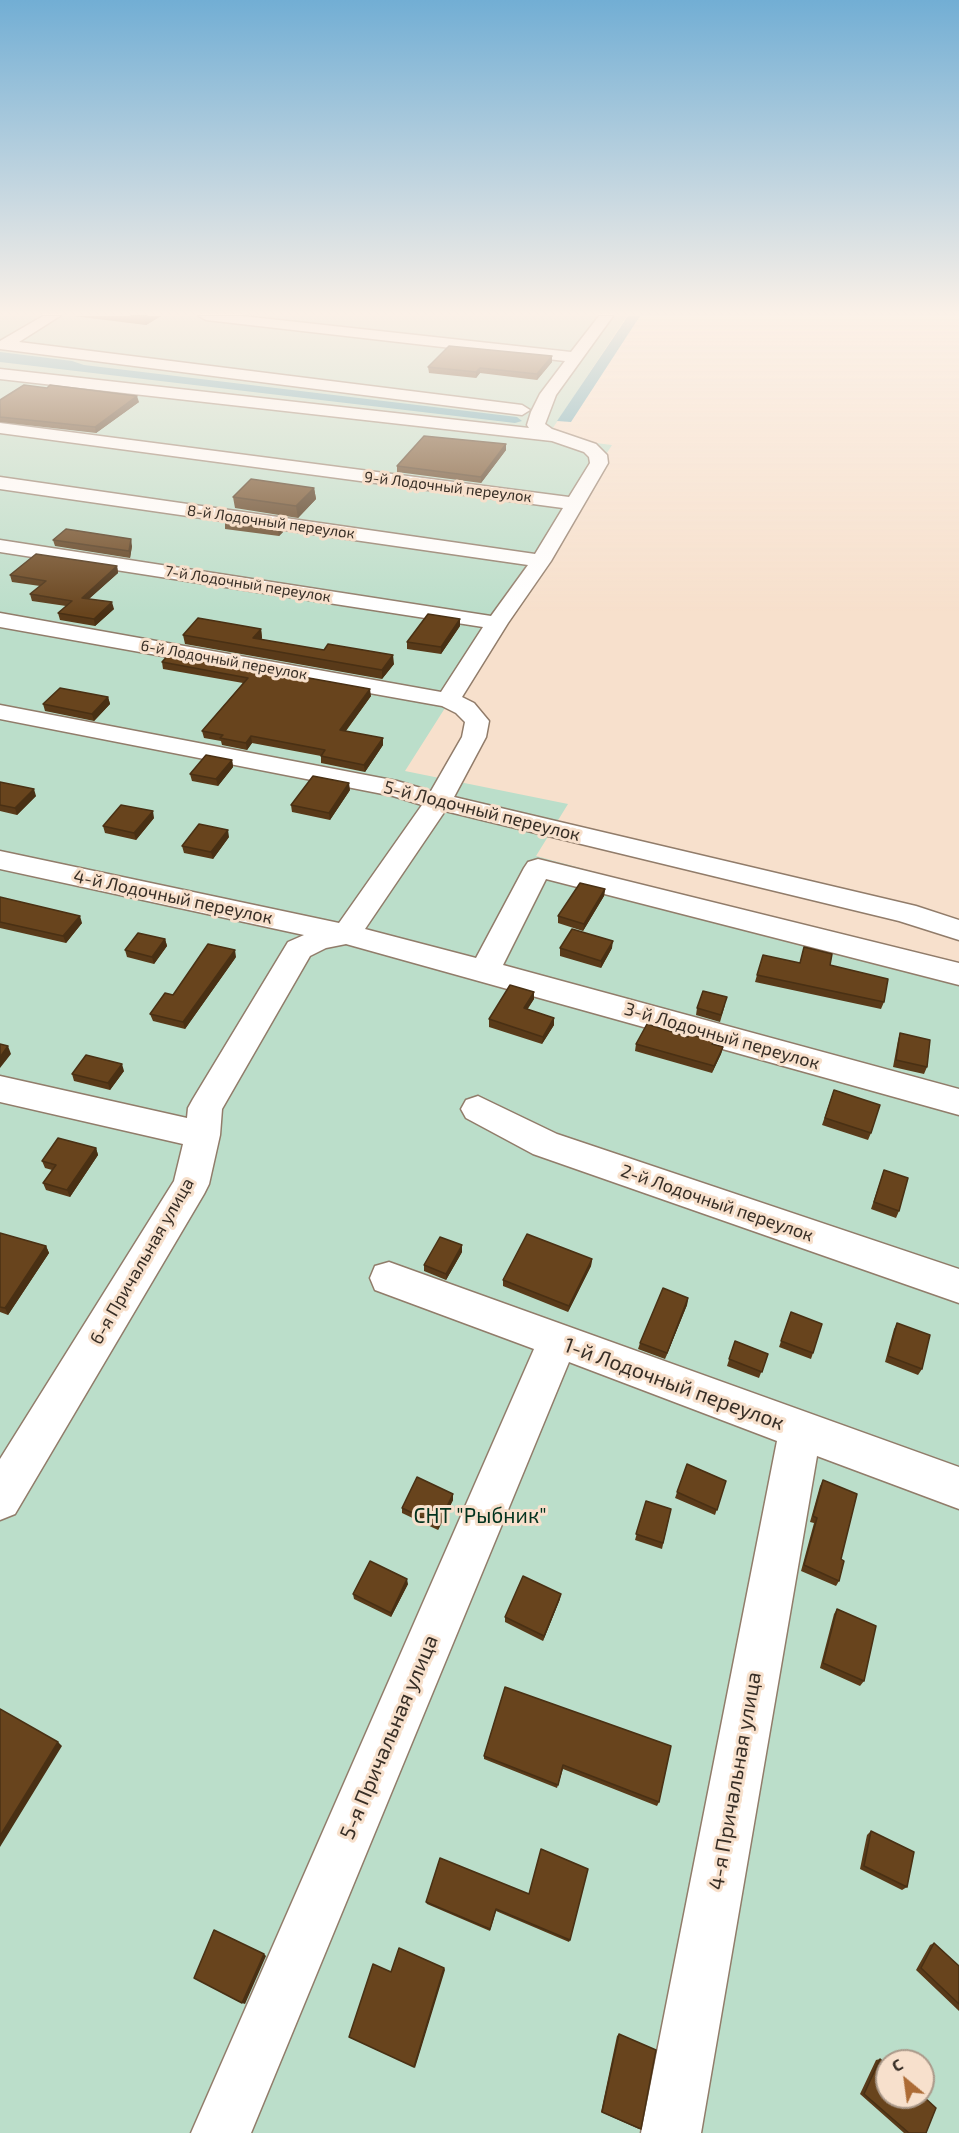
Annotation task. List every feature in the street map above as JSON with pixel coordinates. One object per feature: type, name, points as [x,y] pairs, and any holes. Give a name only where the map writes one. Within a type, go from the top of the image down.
[{"type":"street","points":[[346,934],[376,894],[438,801],[474,737],[477,721],[465,708],[448,700],[496,623],[541,561],[599,464],[598,455],[590,448],[556,436],[373,416]]},
{"type":"street","points":[[519,416],[537,418],[556,436]]},
{"type":"street","name":"9-й Лодочный переулок","points":[[0,428],[575,504]]},
{"type":"street","name":"8-й Лодочный переулок","points":[[0,483],[541,561]]},
{"type":"street","name":"7-й Лодочный переулок","points":[[0,546],[496,623]]},
{"type":"street","name":"6-й Лодочный переулок","points":[[0,620],[448,700]]},
{"type":"street","name":"5-й Лодочный переулок","points":[[0,712],[386,787],[906,913],[959,930]]},
{"type":"street","name":"4-й Лодочный переулок","points":[[0,860],[346,934],[485,970]]},
{"type":"street","points":[[485,970],[538,868],[959,974]]},
{"type":"street","name":"6-я Причальная улица","points":[[0,1498],[191,1184],[202,1135],[205,1108],[299,949],[318,940],[346,934]]},
{"type":"street","name":"3-й Лодочный переулок","points":[[485,970],[959,1102]]},
{"type":"street","points":[[0,1089],[202,1135]]},
{"type":"street","name":"2-й Лодочный переулок","points":[[478,1109],[545,1144],[959,1286]]},
{"type":"street","name":"1-й Лодочный переулок","points":[[389,1278],[557,1342],[959,1488]]},
{"type":"street","name":"5-я Причальная улица","points":[[221,2133],[557,1342]]},
{"type":"street","name":"4-я Причальная улица","points":[[670,2133],[800,1430]]},
{"type":"green space","name":"СНТ \"Рыбник\"","points":[[0,416],[561,416],[547,437],[612,445],[405,771],[568,804],[536,856],[959,971],[959,2133],[0,2133]]},
{"type":"water","points":[[452,416],[505,416],[517,417],[522,421],[515,423]]},
{"type":"water","points":[[561,416],[575,416],[571,422],[557,421]]},
{"type":"building","points":[[0,416],[111,416],[95,427]]},
{"type":"building","points":[[424,436],[506,444],[481,477],[397,466]]},
{"type":"building","points":[[251,479],[314,488],[296,506],[233,497]]},
{"type":"building","points":[[229,518],[282,526],[278,530],[225,522]]},
{"type":"building","points":[[66,529],[131,539],[129,551],[53,540]]},
{"type":"building","points":[[36,554],[117,566],[82,598],[112,602],[94,619],[58,613],[72,601],[30,594],[46,581],[10,575]]},
{"type":"building","points":[[428,614],[460,619],[441,647],[407,642]]},
{"type":"building","points":[[198,618],[261,629],[253,638],[324,650],[328,644],[393,655],[382,670],[183,635]]},
{"type":"building","points":[[170,653],[370,689],[340,730],[383,738],[364,765],[321,756],[325,750],[251,736],[246,743],[220,738],[223,735],[202,731],[248,678],[162,662]]},
{"type":"building","points":[[60,688],[108,697],[92,714],[43,704]]},
{"type":"building","points":[[206,755],[232,760],[216,779],[190,774]]},
{"type":"building","points":[[313,776],[349,783],[329,813],[291,805]]},
{"type":"building","points":[[0,782],[34,789],[15,808],[0,805]]},
{"type":"building","points":[[121,805],[153,811],[134,833],[103,826]]},
{"type":"building","points":[[199,824],[228,830],[211,852],[182,846]]},
{"type":"building","points":[[580,883],[605,889],[584,924],[558,916]]},
{"type":"building","points":[[0,897],[80,916],[63,936],[0,922]]},
{"type":"building","points":[[572,929],[613,941],[601,961],[560,948]]},
{"type":"building","points":[[138,933],[165,939],[152,957],[125,950]]},
{"type":"building","points":[[208,944],[235,950],[183,1022],[150,1014],[165,993],[173,995]]},
{"type":"building","points":[[804,947],[832,954],[830,965],[888,979],[884,1002],[757,975],[763,955],[800,963]]},
{"type":"building","points":[[510,985],[534,992],[524,1008],[554,1018],[543,1037],[489,1019]]},
{"type":"building","points":[[703,991],[727,997],[721,1015],[697,1008]]},
{"type":"building","points":[[647,1024],[688,1037],[689,1034],[713,1041],[712,1044],[723,1047],[714,1066],[636,1044]]},
{"type":"building","points":[[900,1033],[930,1040],[927,1067],[896,1060]]},
{"type":"building","points":[[0,1044],[8,1046],[0,1057]]},
{"type":"building","points":[[86,1055],[122,1064],[108,1083],[72,1074]]},
{"type":"building","points":[[834,1090],[880,1105],[871,1133],[825,1118]]},
{"type":"building","points":[[58,1138],[96,1148],[67,1190],[43,1183],[56,1165],[42,1161]]},
{"type":"building","points":[[884,1170],[908,1178],[899,1211],[874,1202]]},
{"type":"building","points":[[0,1233],[46,1246],[5,1308],[0,1307]]},
{"type":"building","points":[[527,1234],[592,1259],[569,1306],[503,1280]]},
{"type":"building","points":[[440,1237],[462,1245],[446,1274],[424,1265]]},
{"type":"building","points":[[663,1288],[688,1298],[667,1353],[640,1343]]},
{"type":"building","points":[[791,1312],[822,1324],[813,1353],[781,1341]]},
{"type":"building","points":[[897,1323],[930,1335],[922,1369],[888,1356]]},
{"type":"building","points":[[735,1341],[768,1354],[762,1372],[729,1359]]},
{"type":"building","points":[[687,1464],[726,1481],[717,1510],[677,1492]]},
{"type":"building","points":[[417,1477],[453,1494],[438,1525],[402,1508]]},
{"type":"building","points":[[823,1480],[857,1494],[841,1559],[844,1561],[839,1581],[804,1565],[817,1518],[813,1516]]},
{"type":"building","points":[[646,1501],[671,1509],[663,1543],[636,1534]]},
{"type":"building","points":[[370,1561],[407,1579],[391,1613],[353,1594]]},
{"type":"building","points":[[523,1576],[561,1594],[544,1636],[505,1617]]},
{"type":"building","points":[[837,1609],[876,1626],[864,1681],[823,1663]]},
{"type":"building","points":[[505,1687],[671,1746],[659,1802],[563,1765],[558,1785],[484,1756]]},
{"type":"building","points":[[0,1709],[58,1742],[0,1836]]},
{"type":"building","points":[[871,1831],[914,1852],[907,1887],[864,1866]]},
{"type":"building","points":[[541,1849],[588,1869],[570,1940],[496,1909],[490,1929],[426,1902],[440,1858],[529,1894]]},
{"type":"building","points":[[214,1930],[264,1954],[242,2003],[194,1978]]},
{"type":"building","points":[[934,1943],[959,1966],[959,2004],[921,1968]]},
{"type":"building","points":[[399,1948],[444,1968],[414,2067],[349,2037],[373,1964],[391,1972]]},
{"type":"building","points":[[619,2034],[656,2050],[641,2129],[602,2112]]},
{"type":"building","points":[[875,2070],[875,2104],[864,2094]]},
{"type":"building","points":[[936,2108],[926,2133],[909,2133],[881,2109]]}]
